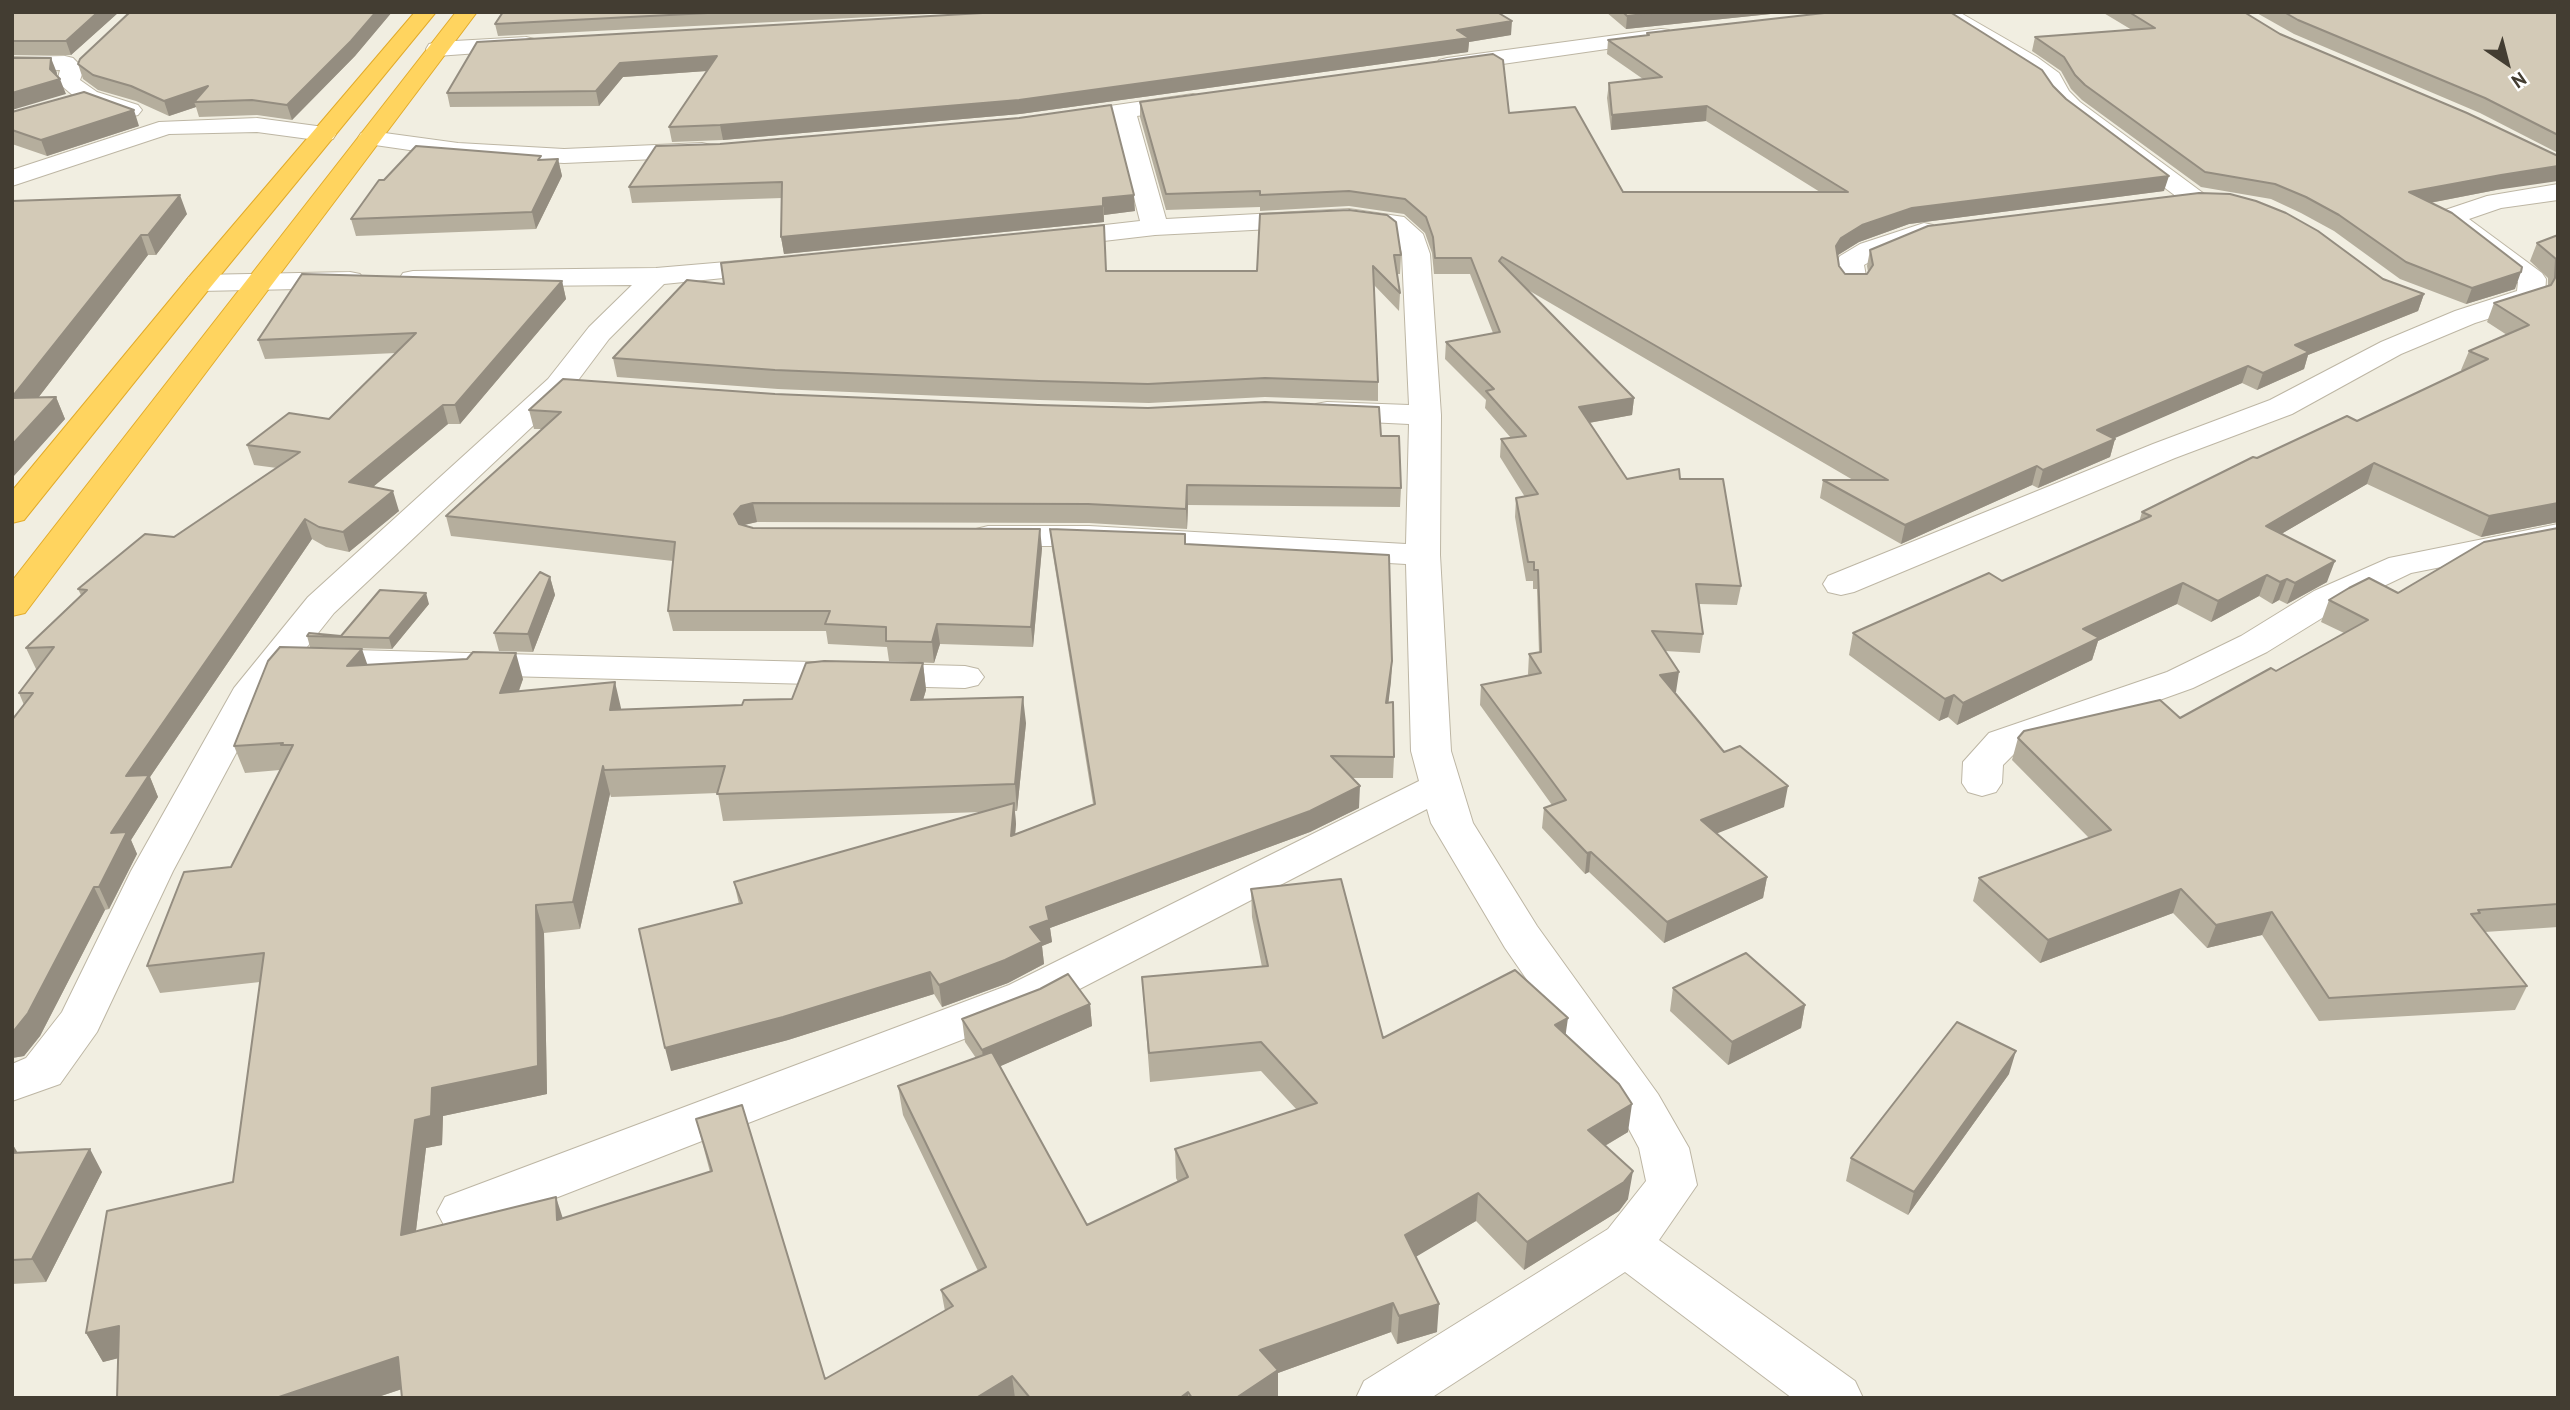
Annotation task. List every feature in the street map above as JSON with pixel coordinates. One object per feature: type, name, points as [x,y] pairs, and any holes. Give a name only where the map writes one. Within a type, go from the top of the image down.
[{"type":"highway","points":[[12,513],[198,283],[426,12]]},
{"type":"highway","points":[[12,605],[467,12]]},
{"type":"street","points":[[1943,12],[2029,62],[2051,78],[2059,94],[2072,107],[2205,198],[2155,202]]},
{"type":"street","points":[[1427,68],[1589,43],[1677,33]]},
{"type":"street","points":[[437,49],[548,43]]},
{"type":"street","points":[[12,64],[81,61],[68,82],[89,97],[127,108],[167,127]]},
{"type":"street","points":[[64,105],[89,97]]},
{"type":"street","points":[[1033,122],[1220,97]]},
{"type":"street","points":[[1124,110],[1155,228]]},
{"type":"street","points":[[12,178],[167,127],[257,125],[324,134]]},
{"type":"street","points":[[370,138],[458,150],[564,156],[723,149]]},
{"type":"street","points":[[1841,584],[2164,451],[2281,407],[2391,348],[2465,317],[2531,296],[2532,279],[2460,226],[2454,215],[2496,201],[2558,192]]},
{"type":"street","points":[[1020,242],[1155,228],[1349,217],[1395,223],[1410,234],[1416,254],[1425,415],[1423,555],[1430,751],[1452,823],[1521,937],[1641,1107],[1664,1148],[1672,1185],[1626,1244],[1384,1398]]},
{"type":"street","points":[[1853,282],[1850,262],[1870,250],[1919,232],[1946,228]]},
{"type":"street","points":[[198,283],[656,276],[804,263]]},
{"type":"street","points":[[12,1083],[43,1071],[81,1020],[165,848],[248,696],[277,659],[321,605],[573,386],[599,333],[656,276]]},
{"type":"street","points":[[2427,302],[2465,317]]},
{"type":"street","points":[[1305,411],[1425,415]]},
{"type":"street","points":[[1982,783],[1983,762],[2003,742],[2180,680],[2254,644],[2327,599],[2401,565],[2558,534]]},
{"type":"street","points":[[951,535],[1089,536],[1423,555]]},
{"type":"street","points":[[277,659],[965,677]]},
{"type":"street","points":[[463,1212],[1025,997],[1441,786]]},
{"type":"street","points":[[1626,1244],[1835,1398]]},
{"type":"building","points":[[12,12],[98,12],[66,41],[12,41]]},
{"type":"building","points":[[130,12],[376,12],[287,105],[252,100],[194,102],[208,86],[164,101],[131,86],[93,75],[78,64],[80,59]]},
{"type":"building","points":[[503,12],[727,12],[495,24]]},
{"type":"building","points":[[1000,12],[1497,12],[1512,21],[1457,30],[1469,38],[1019,100],[720,125],[669,127],[717,56],[620,63],[596,91],[447,93],[477,42]]},
{"type":"building","points":[[1623,12],[1661,12],[1627,16]]},
{"type":"building","points":[[1833,12],[1950,12],[2042,70],[2066,99],[2169,176],[1912,208],[1862,225],[1841,238],[1836,246],[1839,266],[1845,274],[1867,274],[1873,265],[1870,250],[1928,226],[2199,193],[2230,194],[2286,213],[2318,231],[2383,279],[2424,294],[2295,345],[2309,352],[2263,373],[2248,366],[2097,430],[2115,439],[2043,470],[2037,466],[1905,525],[1823,480],[1888,480],[1502,257],[1499,261],[1634,398],[1579,407],[1627,479],[1679,469],[1680,479],[1723,479],[1741,586],[1696,584],[1703,634],[1652,631],[1679,672],[1660,675],[1724,752],[1740,746],[1788,786],[1701,820],[1767,877],[1667,922],[1591,852],[1587,853],[1544,808],[1566,800],[1481,685],[1541,673],[1529,654],[1541,652],[1538,570],[1534,570],[1534,562],[1528,562],[1516,498],[1538,494],[1501,439],[1526,436],[1486,391],[1494,389],[1446,342],[1500,332],[1471,258],[1435,258],[1433,237],[1426,217],[1405,199],[1349,191],[1260,195],[1260,191],[1166,194],[1140,102],[1493,54],[1503,60],[1509,113],[1575,107],[1623,192],[1848,192],[1707,106],[1612,115],[1609,83],[1662,77],[1608,40],[1649,35],[1647,33]]},
{"type":"building","points":[[2129,12],[2244,12],[2280,34],[2467,113],[2558,156],[2558,166],[2409,192],[2452,213],[2522,267],[2521,272],[2472,288],[2406,262],[2339,215],[2306,197],[2275,184],[2205,172],[2085,85],[2064,57],[2035,37],[2155,28]]},
{"type":"building","points":[[2284,12],[2558,12],[2558,135],[2485,98]]},
{"type":"building","points":[[12,58],[51,58],[50,69],[60,79],[12,93]]},
{"type":"building","points":[[84,92],[134,110],[41,140],[12,130],[12,112]]},
{"type":"building","points":[[1111,105],[1134,195],[1103,198],[1103,206],[781,237],[782,182],[629,187],[656,146],[720,144],[1019,118]]},
{"type":"building","points":[[416,146],[541,156],[538,160],[558,159],[532,212],[351,219],[379,180],[384,180]]},
{"type":"building","points":[[180,195],[148,235],[141,235],[12,397],[12,201]]},
{"type":"building","points":[[1349,210],[1387,215],[1396,222],[1401,255],[1394,255],[1400,293],[1373,266],[1378,382],[1265,378],[1148,384],[1039,381],[775,370],[613,358],[687,280],[724,284],[721,263],[1104,225],[1106,271],[1257,271],[1260,214]]},
{"type":"building","points":[[2558,235],[2558,503],[2489,516],[2374,463],[2266,526],[2335,561],[2295,583],[2287,579],[2280,582],[2267,575],[2218,601],[2183,583],[2083,629],[2099,638],[1963,703],[1954,695],[1945,699],[1853,633],[1989,573],[2002,581],[2151,516],[2142,512],[2253,457],[2257,458],[2347,416],[2357,421],[2488,359],[2469,351],[2529,325],[2494,303],[2551,285],[2555,278],[2556,259],[2537,243]]},
{"type":"building","points":[[302,274],[562,281],[455,405],[443,405],[349,482],[393,491],[343,532],[319,527],[305,519],[126,776],[149,775],[111,833],[127,832],[99,887],[94,887],[28,1013],[12,1033],[12,720],[33,693],[19,693],[54,647],[26,648],[87,590],[78,589],[145,534],[174,537],[300,452],[247,445],[289,413],[329,419],[416,333],[258,340]]},
{"type":"building","points":[[563,379],[775,394],[1038,405],[1148,408],[1265,402],[1379,407],[1381,436],[1399,436],[1401,488],[1187,485],[1186,509],[1088,504],[753,503],[741,506],[734,514],[739,524],[753,528],[1040,529],[1031,627],[937,624],[932,642],[886,641],[886,627],[825,624],[830,611],[668,611],[675,542],[446,516],[561,412],[529,410]]},
{"type":"building","points":[[56,397],[12,445],[12,398]]},
{"type":"building","points":[[2558,528],[2558,904],[2478,910],[2480,913],[2471,914],[2527,986],[2329,998],[2272,912],[2216,925],[2181,889],[2048,940],[1979,878],[2111,830],[2018,738],[2024,731],[2160,700],[2180,718],[2271,668],[2276,671],[2368,620],[2329,600],[2349,588],[2369,578],[2398,593],[2484,542]]},
{"type":"building","points":[[1050,529],[1185,534],[1185,544],[1389,555],[1392,661],[1386,703],[1393,702],[1394,757],[1331,756],[1360,786],[1310,811],[1046,907],[1049,920],[1030,927],[1042,942],[1005,960],[939,985],[930,972],[783,1017],[665,1048],[639,929],[742,903],[734,882],[1014,803],[1011,836],[1095,804]]},
{"type":"building","points":[[540,572],[550,577],[528,634],[494,633]]},
{"type":"building","points":[[380,590],[426,593],[389,638],[307,636],[309,633],[341,636]]},
{"type":"building","points":[[280,647],[362,649],[347,666],[467,659],[473,652],[516,653],[500,693],[615,682],[610,710],[742,705],[744,700],[792,699],[806,663],[824,661],[923,663],[911,700],[1023,697],[1015,784],[717,794],[725,766],[604,770],[603,766],[573,902],[536,905],[538,1066],[432,1088],[431,1116],[415,1120],[401,1235],[556,1197],[557,1220],[712,1171],[696,1119],[742,1105],[825,1379],[953,1306],[941,1290],[986,1267],[898,1086],[992,1052],[1087,1225],[1188,1177],[1175,1149],[1317,1103],[1261,1042],[1149,1053],[1142,977],[1268,966],[1251,889],[1341,879],[1383,1038],[1515,970],[1568,1018],[1555,1025],[1619,1084],[1632,1104],[1588,1130],[1633,1171],[1624,1182],[1527,1242],[1478,1193],[1405,1235],[1439,1304],[1399,1316],[1393,1303],[1260,1350],[1278,1370],[1236,1398],[1192,1398],[1188,1392],[1180,1398],[1030,1398],[1012,1376],[976,1398],[402,1398],[398,1357],[276,1398],[117,1398],[119,1326],[86,1333],[107,1211],[233,1182],[264,953],[147,966],[184,872],[231,867],[293,745],[281,745],[283,743],[234,746],[268,661]]},
{"type":"building","points":[[1746,953],[1805,1005],[1732,1042],[1673,988]]},
{"type":"building","points":[[1068,974],[1090,1004],[982,1050],[962,1019],[1040,989]]},
{"type":"building","points":[[1957,1022],[2016,1051],[1914,1192],[1851,1158]]},
{"type":"building","points":[[90,1149],[32,1259],[12,1260],[12,1153]]}]
